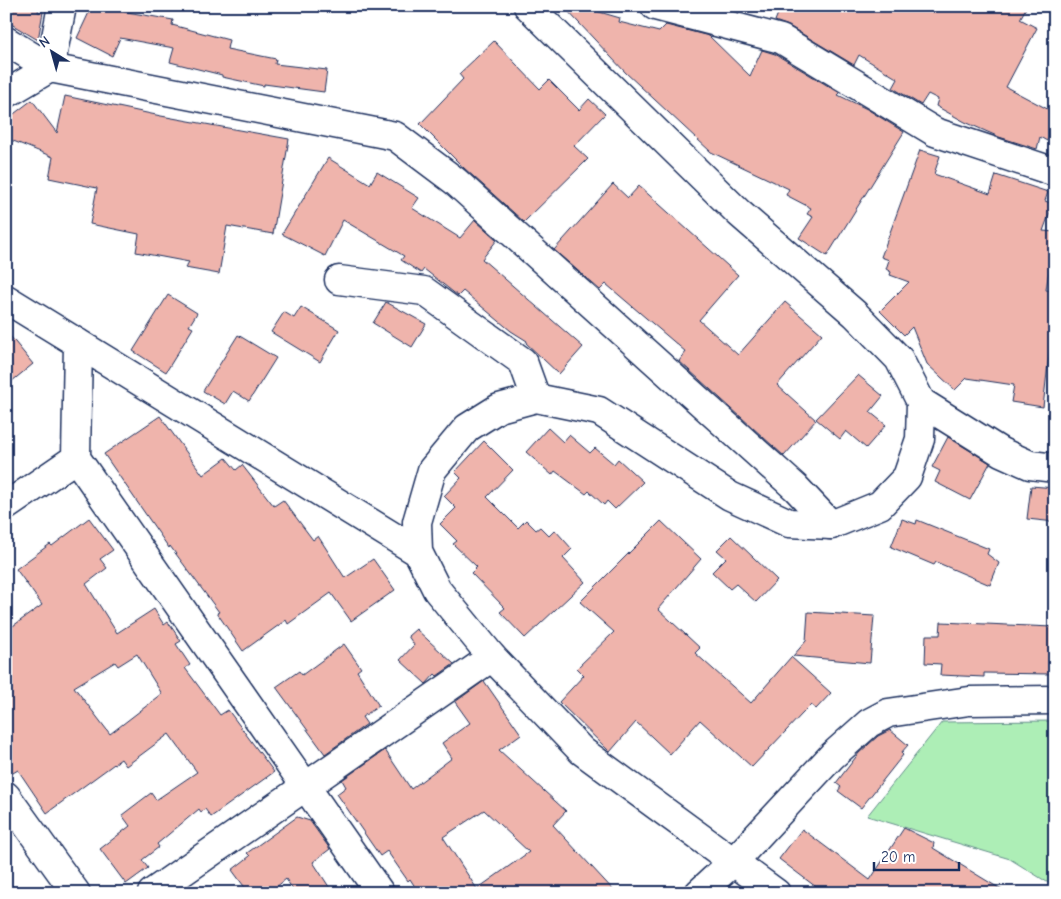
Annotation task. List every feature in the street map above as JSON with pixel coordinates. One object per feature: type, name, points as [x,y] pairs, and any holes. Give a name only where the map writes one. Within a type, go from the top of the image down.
[{"type":"street","points":[[6,94],[50,68],[62,6]]},
{"type":"street","points":[[528,6],[739,213],[855,314],[900,359],[921,402],[920,439],[907,477],[880,505],[831,525],[788,523],[730,496],[599,411],[536,398],[499,408],[467,428],[432,470],[418,522],[418,552],[437,590],[492,657],[582,751],[776,893]]},
{"type":"street","points":[[655,6],[781,39],[935,132],[1055,172]]},
{"type":"street","points":[[6,41],[50,68],[396,136],[470,194],[796,488],[831,525]]},
{"type":"street","points":[[339,280],[424,291],[523,362],[536,398]]},
{"type":"street","points":[[6,299],[418,552]]},
{"type":"street","points":[[78,343],[76,458],[380,893]]},
{"type":"street","points":[[921,402],[1001,452],[1030,465],[1055,468]]},
{"type":"street","points":[[6,506],[76,458]]},
{"type":"street","points":[[152,893],[492,657]]},
{"type":"street","points":[[699,893],[734,861],[832,756],[869,723],[888,713],[969,700],[1055,700]]},
{"type":"street","points":[[6,796],[76,893]]},
{"type":"green space","points":[[1055,721],[1055,887],[1010,859],[867,816],[942,722]]},
{"type":"building","points":[[6,6],[39,6],[38,12],[43,12],[38,40],[6,21]]},
{"type":"building","points":[[92,6],[115,6],[127,12],[173,20],[172,25],[229,40],[227,49],[276,59],[275,64],[327,70],[324,92],[264,84],[264,86],[222,77],[222,75],[170,62],[174,48],[120,38],[112,56],[77,38]]},
{"type":"building","points":[[563,6],[579,6],[620,18],[619,22],[659,32],[666,25],[709,36],[750,76],[762,50],[775,54],[840,93],[838,95],[867,109],[904,132],[827,256],[799,238],[813,217],[807,214],[811,208],[786,195],[789,189],[711,152],[626,73]]},
{"type":"building","points":[[781,6],[1027,6],[1020,19],[1037,28],[1006,87],[1055,113],[1055,126],[1047,141],[1040,137],[1037,149],[999,137],[965,122],[936,106],[938,99],[928,94],[921,105],[893,88],[898,79],[859,55],[854,65],[789,26],[775,21]]},
{"type":"building","points":[[494,41],[540,89],[549,80],[579,110],[589,99],[605,114],[574,146],[588,159],[524,222],[464,168],[420,124],[463,79],[459,74]]},
{"type":"building","points":[[65,96],[161,116],[289,139],[273,234],[227,226],[219,274],[185,268],[189,262],[136,252],[139,234],[90,224],[97,188],[49,178],[53,157],[6,138],[6,120],[32,100],[57,133]]},
{"type":"building","points":[[920,150],[940,156],[934,174],[990,194],[996,175],[1048,192],[1045,201],[1053,204],[1043,231],[1055,232],[1046,290],[1055,291],[1055,304],[1043,407],[1011,402],[1014,385],[967,378],[955,390],[927,364],[912,327],[904,335],[880,311],[909,282],[890,275],[891,272],[886,269],[889,260],[881,257]]},
{"type":"building","points":[[328,158],[370,184],[377,172],[419,198],[412,208],[460,238],[475,220],[497,240],[482,259],[583,347],[559,374],[526,343],[527,341],[511,331],[463,291],[458,296],[424,269],[421,273],[401,260],[404,256],[343,220],[325,256],[282,234]]},
{"type":"building","points":[[613,184],[628,198],[639,186],[738,275],[699,320],[738,355],[785,302],[822,334],[777,385],[816,420],[784,456],[679,361],[686,352],[606,284],[600,290],[554,250]]},
{"type":"building","points":[[168,295],[197,313],[189,326],[193,328],[166,372],[133,351]]},
{"type":"building","points":[[386,302],[426,324],[412,347],[373,323]]},
{"type":"building","points":[[301,307],[339,330],[320,362],[271,332],[284,312],[294,318]]},
{"type":"building","points":[[6,331],[33,364],[6,386]]},
{"type":"building","points":[[238,335],[276,358],[249,401],[233,391],[225,404],[203,391]]},
{"type":"building","points":[[858,375],[883,396],[870,412],[886,425],[866,448],[846,431],[840,439],[816,419]]},
{"type":"building","points":[[160,416],[203,475],[226,458],[236,470],[242,465],[274,506],[283,500],[313,540],[318,536],[345,578],[373,559],[395,590],[351,621],[331,593],[288,624],[286,620],[243,651],[217,613],[219,612],[170,546],[169,548],[104,454]]},
{"type":"building","points":[[548,428],[563,442],[569,435],[590,453],[595,448],[614,464],[618,459],[643,482],[615,509],[607,501],[604,505],[589,491],[586,494],[555,471],[552,475],[526,452]]},
{"type":"building","points":[[948,437],[990,463],[970,500],[935,482],[940,471],[932,467]]},
{"type":"building","points":[[484,441],[513,470],[487,497],[518,528],[526,520],[536,530],[540,527],[549,536],[555,530],[572,549],[563,558],[585,582],[525,638],[500,612],[505,608],[471,573],[477,567],[453,544],[457,541],[440,524],[456,508],[444,496],[461,478],[455,472]]},
{"type":"building","points":[[1031,486],[1055,488],[1055,522],[1027,519]]},
{"type":"building","points":[[89,518],[113,550],[100,559],[107,568],[86,584],[117,633],[154,609],[164,625],[168,622],[181,641],[176,644],[190,665],[185,668],[220,715],[228,710],[274,772],[211,817],[205,809],[201,812],[199,809],[157,844],[159,847],[142,860],[148,868],[126,884],[100,849],[130,826],[122,815],[151,793],[156,800],[197,772],[169,734],[126,766],[121,759],[47,813],[18,770],[6,777],[6,631],[42,605],[16,569],[50,544],[52,546]],"holes":[[[137,654],[162,694],[110,734],[74,687],[115,662],[118,666]]]},
{"type":"building","points":[[902,519],[916,524],[917,520],[989,549],[987,554],[999,563],[990,585],[936,562],[934,565],[891,547]]},
{"type":"building","points":[[661,521],[701,559],[658,609],[700,648],[695,653],[751,703],[791,657],[831,693],[816,709],[811,705],[752,767],[700,720],[670,754],[636,722],[610,752],[559,702],[584,675],[577,668],[614,632],[580,602]]},
{"type":"building","points":[[731,536],[777,580],[756,602],[736,584],[730,589],[712,572],[726,558],[717,550]]},
{"type":"building","points":[[808,612],[874,616],[870,663],[793,656],[806,641]]},
{"type":"building","points":[[941,622],[1052,627],[1051,674],[984,673],[984,677],[940,675],[941,664],[925,663],[926,635],[940,635]]},
{"type":"building","points":[[416,629],[454,664],[437,676],[435,674],[426,684],[400,660],[414,645],[408,636]]},
{"type":"building","points":[[344,644],[361,668],[357,671],[379,706],[362,717],[367,724],[325,754],[276,687],[299,671],[302,675]]},
{"type":"building","points":[[484,681],[521,734],[499,750],[566,811],[553,825],[616,893],[419,893],[387,851],[380,856],[337,794],[346,787],[342,780],[385,750],[411,789],[452,758],[442,743],[470,723],[455,702]],"holes":[[[484,810],[529,852],[477,889],[443,837]]]},
{"type":"building","points":[[890,730],[908,745],[901,753],[903,755],[861,808],[838,791],[841,787],[836,783],[859,753],[878,736]]},
{"type":"building","points":[[297,817],[310,821],[330,849],[313,862],[333,893],[295,893],[286,879],[269,893],[249,893],[232,870],[250,856],[247,853]]},
{"type":"building","points":[[904,828],[934,843],[933,848],[1007,893],[824,893],[779,859],[802,829],[870,880]]}]
